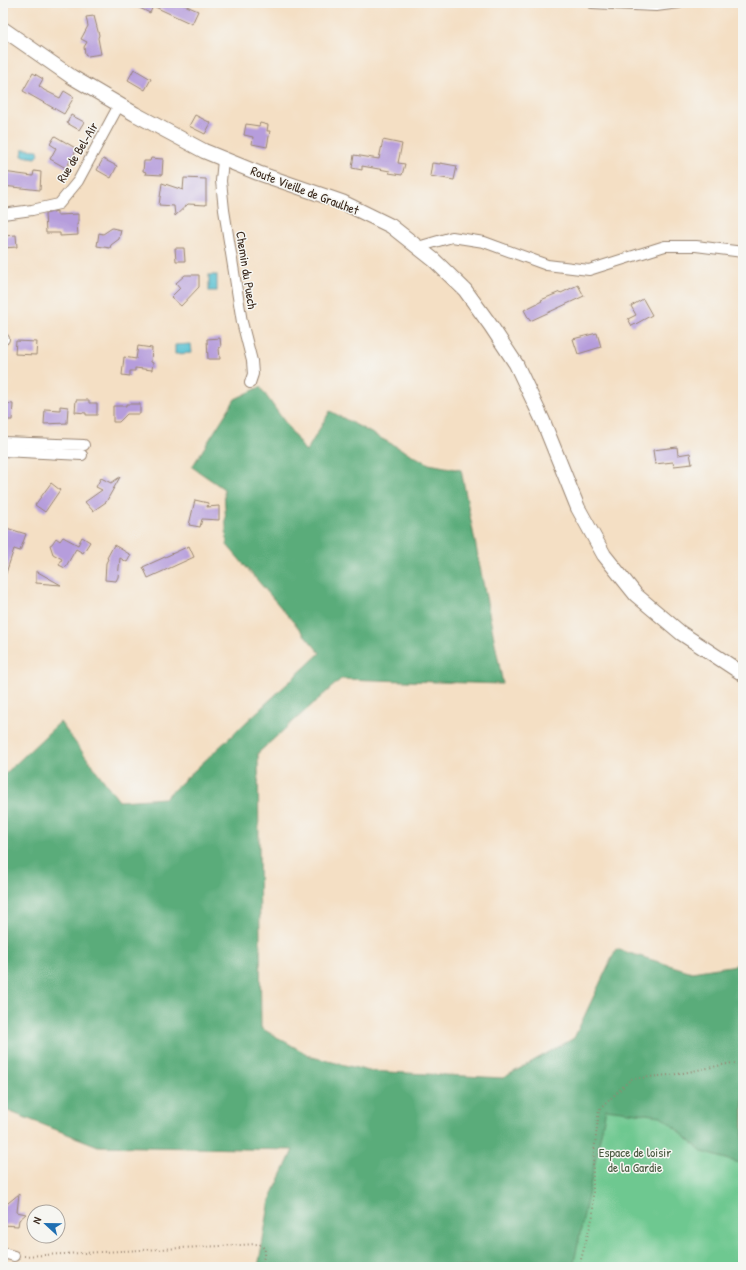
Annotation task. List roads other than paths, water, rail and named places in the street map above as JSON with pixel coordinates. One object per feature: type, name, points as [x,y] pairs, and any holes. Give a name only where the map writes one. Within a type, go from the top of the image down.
[{"type":"main road","name":"Route Vieille de Graulhet","points":[[3,29],[72,77],[119,105],[204,151],[223,160],[342,202],[391,226],[434,260],[465,290],[516,364],[543,421],[578,508],[604,555],[636,595],[681,633],[743,674]]},
{"type":"street","points":[[592,3],[656,6],[679,3]]},
{"type":"street","name":"Rue de Bel-Air","points":[[3,214],[59,204],[78,181],[119,105]]},
{"type":"street","name":"Chemin du Puech","points":[[223,160],[221,181],[224,210],[242,322],[252,361],[253,374],[250,383]]},
{"type":"street","points":[[418,247],[452,237],[484,242],[547,265],[589,270],[665,246],[696,246],[743,252]]},
{"type":"street","points":[[3,442],[84,445]]},
{"type":"street","points":[[3,451],[82,455]]},
{"type":"street","points":[[3,1253],[14,1256]]},
{"type":"water","points":[[23,149],[38,150],[39,155],[36,158],[22,156]]},
{"type":"water","points":[[209,275],[217,275],[217,291],[209,291]]},
{"type":"water","points":[[191,344],[192,353],[175,354],[175,345]]},
{"type":"park label","name":"Espace de loisir de la Gardie","points":[[635,1160]]}]
